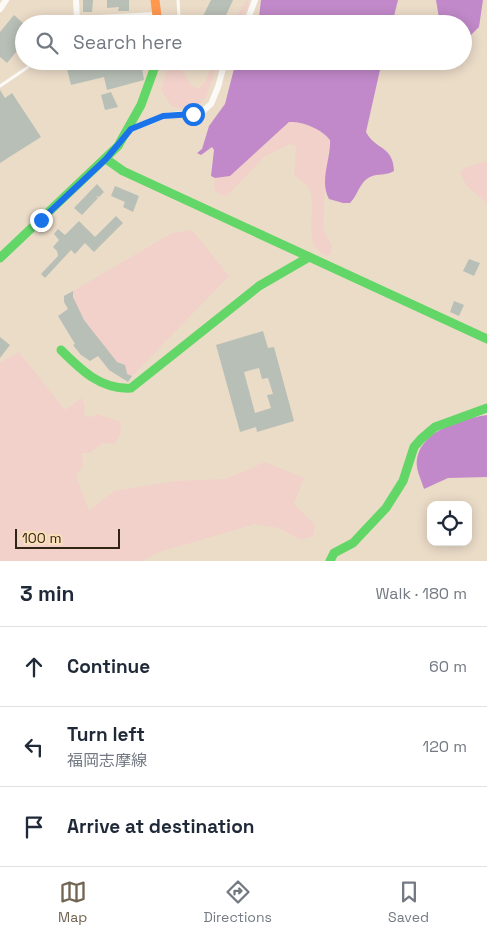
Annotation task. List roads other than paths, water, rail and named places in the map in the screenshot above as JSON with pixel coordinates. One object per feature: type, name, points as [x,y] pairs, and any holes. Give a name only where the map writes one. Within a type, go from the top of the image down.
[{"type":"street","points":[[0,9],[6,0]]},
{"type":"street","points":[[76,0],[77,15]]},
{"type":"street","points":[[155,0],[157,15]]},
{"type":"street","points":[[249,15],[255,0]]},
{"type":"street","points":[[0,258],[106,159],[131,129],[144,100],[154,70]]},
{"type":"street","points":[[131,129],[163,116],[202,112],[211,104],[223,70]]},
{"type":"street","points":[[106,159],[123,172],[486,336]]},
{"type":"street","points":[[61,350],[84,372],[114,388],[131,388],[259,286],[309,257]]},
{"type":"street","points":[[330,561],[334,553],[353,544],[386,508],[403,480],[414,447],[420,439],[435,427],[487,408]]},
{"type":"lane","points":[[178,0],[179,15]]},
{"type":"lane","points":[[0,86],[24,70]]}]
